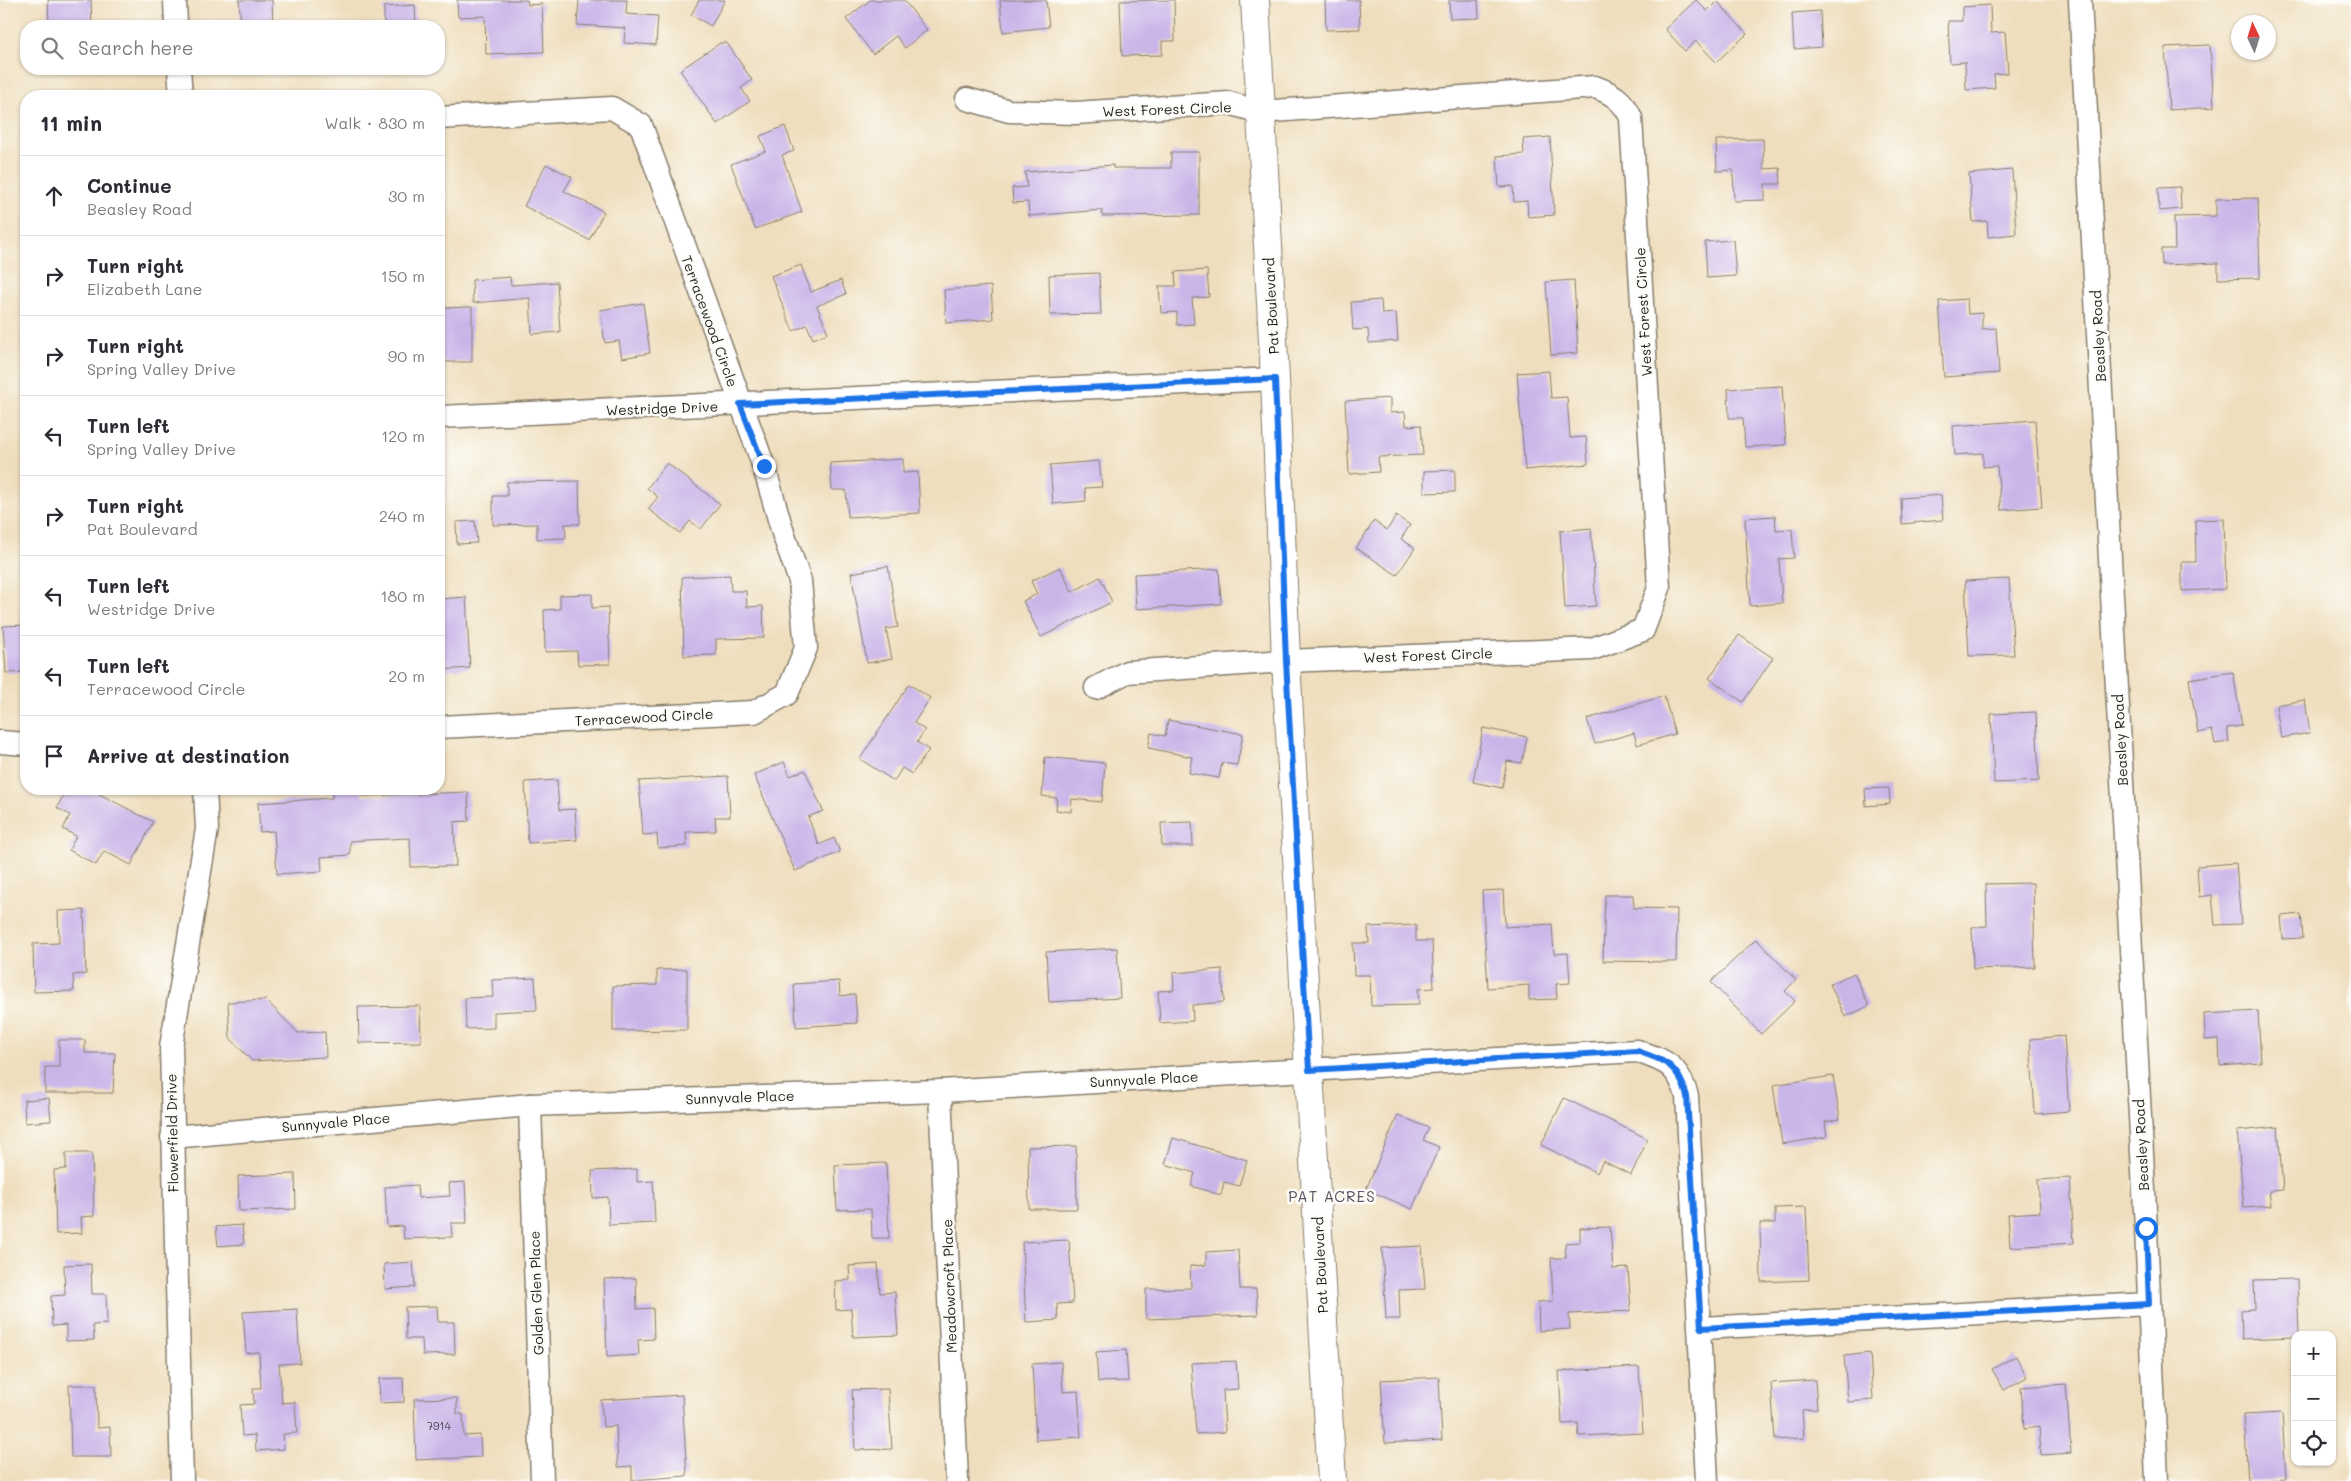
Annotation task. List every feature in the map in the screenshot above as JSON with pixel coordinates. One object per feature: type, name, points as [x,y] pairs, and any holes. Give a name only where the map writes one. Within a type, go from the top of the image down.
[{"type":"street","points":[[175,0],[176,20]]},
{"type":"street","name":"Pat Boulevard","points":[[1255,0],[1275,379],[1286,661],[1332,1481]]},
{"type":"street","name":"Beasley Road","points":[[2080,0],[2157,1481]]},
{"type":"street","points":[[179,75],[180,90]]},
{"type":"street","name":"West Forest Circle","points":[[967,100],[1009,112],[1075,113],[1229,103],[1260,112],[1595,87],[1613,94],[1628,108],[1633,127],[1659,588],[1643,630],[1592,649],[1286,661],[1127,672],[1096,688]]},
{"type":"street","name":"Terracewood Circle","points":[[445,118],[612,108],[641,125],[740,404],[764,466],[783,532],[800,581],[806,648],[786,694],[754,712],[445,727]]},
{"type":"street","name":"Westridge Drive","points":[[445,417],[1275,379]]},
{"type":"street","points":[[0,742],[20,744]]},
{"type":"street","name":"Flowerfield Drive","points":[[182,1481],[171,1047],[208,829],[205,795]]},
{"type":"street","name":"Sunnyvale Place","points":[[172,1137],[530,1105],[940,1091],[1637,1051],[1665,1060],[1682,1078],[1687,1096],[1701,1328],[1707,1481]]},
{"type":"street","name":"Meadowcroft Place","points":[[940,1091],[957,1481]]},
{"type":"street","name":"Golden Glen Place","points":[[530,1105],[542,1481]]},
{"type":"street","points":[[1701,1328],[2149,1304]]},
{"type":"building","points":[[48,0],[91,0],[92,20],[49,20]]},
{"type":"building","points":[[239,0],[272,0],[273,20],[241,20]]},
{"type":"building","points":[[457,0],[527,0],[528,5],[542,4],[544,52],[486,54],[485,16],[458,17]]},
{"type":"building","points":[[579,0],[627,0],[626,14],[658,16],[656,45],[624,43],[625,28],[577,25]]},
{"type":"building","points":[[699,0],[725,0],[711,26],[691,15]]},
{"type":"building","points":[[870,0],[904,0],[927,30],[905,48],[896,36],[873,54],[846,19]]},
{"type":"building","points":[[1000,0],[1046,0],[1049,27],[1003,32]]},
{"type":"building","points":[[1174,0],[1175,41],[1162,41],[1162,55],[1122,56],[1120,1]]},
{"type":"building","points":[[1325,0],[1359,0],[1360,29],[1326,30]]},
{"type":"building","points":[[1449,0],[1478,0],[1479,18],[1450,19]]},
{"type":"building","points":[[1696,0],[1707,11],[1717,1],[1747,34],[1716,62],[1696,41],[1685,51],[1665,29]]},
{"type":"building","points":[[415,5],[416,20],[384,20],[384,7]]},
{"type":"building","points":[[1990,5],[1991,33],[2005,32],[2008,73],[1994,74],[1995,88],[1966,90],[1965,62],[1950,63],[1948,21],[1962,21],[1962,7]]},
{"type":"building","points":[[1820,11],[1822,47],[1794,49],[1792,13]]},
{"type":"building","points":[[720,43],[727,43],[752,80],[741,88],[750,101],[717,124],[680,70]]},
{"type":"building","points":[[2210,45],[2214,107],[2169,110],[2165,47]]},
{"type":"building","points":[[785,126],[794,151],[782,155],[802,212],[755,229],[731,164],[766,151],[760,136]]},
{"type":"building","points":[[1550,137],[1554,215],[1528,217],[1527,201],[1514,202],[1513,186],[1499,187],[1497,156],[1524,154],[1523,139]]},
{"type":"building","points":[[1763,139],[1764,169],[1780,168],[1781,184],[1765,184],[1765,200],[1734,201],[1733,170],[1717,171],[1716,140]]},
{"type":"building","points":[[1171,152],[1199,152],[1199,215],[1102,216],[1102,210],[1029,216],[1028,202],[1013,203],[1012,188],[1027,187],[1025,172],[1113,165],[1113,168],[1171,168]]},
{"type":"building","points":[[546,164],[572,177],[564,191],[604,212],[589,240],[524,206]]},
{"type":"building","points":[[2012,170],[2016,234],[1988,237],[1987,221],[1973,222],[1969,174]]},
{"type":"building","points":[[2180,187],[2181,209],[2159,211],[2158,188]]},
{"type":"building","points":[[2258,198],[2260,278],[2218,279],[2218,263],[2162,265],[2161,249],[2175,249],[2174,217],[2216,216],[2216,199]]},
{"type":"building","points":[[1733,240],[1736,276],[1707,278],[1705,242]]},
{"type":"building","points":[[801,265],[811,292],[841,280],[846,294],[817,306],[828,333],[813,339],[807,325],[793,331],[771,276]]},
{"type":"building","points":[[1207,270],[1209,297],[1192,298],[1194,324],[1177,325],[1177,312],[1161,313],[1159,286],[1176,286],[1175,272]]},
{"type":"building","points":[[1099,273],[1101,314],[1050,315],[1049,275]]},
{"type":"building","points":[[510,277],[511,285],[557,282],[560,332],[532,334],[530,298],[473,303],[472,280]]},
{"type":"building","points":[[1574,280],[1578,353],[1551,355],[1546,282]]},
{"type":"building","points":[[991,286],[993,319],[946,323],[944,290]]},
{"type":"building","points":[[1967,299],[1968,314],[1982,313],[1982,329],[1996,328],[1999,373],[1944,377],[1939,301]]},
{"type":"building","points":[[1381,300],[1382,314],[1396,313],[1398,341],[1369,343],[1368,329],[1353,330],[1351,302]]},
{"type":"building","points":[[643,303],[650,353],[622,358],[619,341],[605,343],[600,310]]},
{"type":"building","points":[[472,307],[472,362],[445,362],[445,308]]},
{"type":"building","points":[[1549,371],[1551,398],[1567,397],[1570,438],[1586,437],[1588,464],[1525,470],[1517,373]]},
{"type":"building","points":[[1782,386],[1786,445],[1745,447],[1743,418],[1729,418],[1728,389]]},
{"type":"building","points":[[1390,398],[1390,413],[1405,412],[1406,426],[1421,425],[1423,455],[1378,457],[1379,472],[1349,474],[1345,401]]},
{"type":"building","points":[[2035,420],[2042,507],[2001,510],[1997,466],[1983,467],[1983,453],[1955,455],[1953,426]]},
{"type":"building","points":[[903,459],[903,473],[918,472],[920,513],[848,517],[846,490],[832,490],[830,463]]},
{"type":"building","points":[[1099,461],[1102,487],[1085,488],[1086,501],[1053,504],[1050,465]]},
{"type":"building","points":[[667,463],[720,504],[701,529],[690,521],[680,533],[648,509],[658,497],[647,488]]},
{"type":"building","points":[[1455,470],[1455,492],[1424,493],[1424,471]]},
{"type":"building","points":[[579,481],[580,524],[565,524],[566,538],[537,539],[537,524],[493,525],[493,496],[507,496],[507,482]]},
{"type":"building","points":[[1941,495],[1943,520],[1902,524],[1901,498]]},
{"type":"building","points":[[1396,516],[1410,525],[1401,539],[1415,548],[1397,575],[1356,548],[1374,521],[1387,530]]},
{"type":"building","points":[[1775,516],[1776,530],[1792,529],[1794,558],[1779,559],[1782,603],[1750,606],[1745,518]]},
{"type":"building","points":[[2224,519],[2226,589],[2182,591],[2182,562],[2196,562],[2195,520]]},
{"type":"building","points":[[475,521],[477,543],[457,544],[456,522]]},
{"type":"building","points":[[1591,528],[1596,606],[1565,608],[1560,531]]},
{"type":"building","points":[[888,566],[898,627],[886,629],[892,659],[867,663],[851,573]]},
{"type":"building","points":[[1060,567],[1072,592],[1100,577],[1112,602],[1041,637],[1023,601],[1037,594],[1031,581]]},
{"type":"building","points":[[1219,569],[1221,604],[1136,609],[1134,574]]},
{"type":"building","points":[[730,575],[731,591],[746,591],[747,607],[763,606],[764,638],[716,639],[716,655],[684,656],[682,577]]},
{"type":"building","points":[[2009,579],[2014,655],[1969,656],[1965,581]]},
{"type":"building","points":[[592,594],[592,608],[608,607],[610,664],[578,665],[577,651],[545,652],[544,610],[560,609],[560,595]]},
{"type":"building","points":[[466,597],[470,668],[445,670],[445,599]]},
{"type":"building","points":[[20,625],[20,672],[6,673],[3,626]]},
{"type":"building","points":[[1739,635],[1773,658],[1743,702],[1709,678]]},
{"type":"building","points":[[2233,672],[2242,726],[2227,728],[2229,742],[2215,744],[2212,730],[2198,733],[2189,679]]},
{"type":"building","points":[[909,684],[930,698],[914,723],[925,730],[917,742],[929,750],[912,774],[902,768],[894,781],[860,759]]},
{"type":"building","points":[[1664,696],[1675,734],[1637,745],[1634,733],[1595,744],[1587,719]]},
{"type":"building","points":[[2305,700],[2310,733],[2281,738],[2276,705]]},
{"type":"building","points":[[2036,712],[2039,781],[1994,783],[1991,714]]},
{"type":"building","points":[[1168,720],[1243,734],[1237,765],[1222,763],[1219,778],[1189,773],[1192,757],[1148,748],[1151,733],[1165,736]]},
{"type":"building","points":[[1483,728],[1527,737],[1522,763],[1507,761],[1502,788],[1473,782]]},
{"type":"building","points":[[1045,757],[1105,763],[1102,802],[1072,799],[1071,812],[1056,810],[1057,798],[1042,796]]},
{"type":"building","points":[[784,762],[790,776],[805,770],[823,811],[808,817],[819,845],[834,838],[840,852],[795,871],[754,775]]},
{"type":"building","points":[[728,776],[730,817],[715,817],[716,831],[686,832],[687,846],[658,848],[657,834],[643,835],[639,781]]},
{"type":"building","points":[[557,780],[559,810],[575,809],[577,840],[528,843],[525,782]]},
{"type":"building","points":[[1889,788],[1890,804],[1866,806],[1865,789]]},
{"type":"building","points":[[468,792],[469,821],[454,822],[456,866],[411,867],[410,838],[350,841],[350,855],[321,857],[322,871],[277,874],[274,831],[260,832],[258,803],[332,798],[332,795],[445,795],[445,793]]},
{"type":"building","points":[[63,795],[101,795],[153,822],[131,865],[104,851],[96,865],[69,850],[76,836],[63,829],[70,815],[57,808]]},
{"type":"building","points":[[1192,822],[1193,846],[1162,846],[1161,823]]},
{"type":"building","points":[[2236,863],[2241,924],[2215,925],[2212,895],[2199,897],[2197,866]]},
{"type":"building","points":[[2033,883],[2035,967],[1973,969],[1972,927],[1987,926],[1986,884]]},
{"type":"building","points":[[1503,890],[1505,927],[1552,924],[1554,954],[1568,953],[1570,983],[1556,984],[1557,999],[1529,1000],[1529,985],[1488,988],[1482,891]]},
{"type":"building","points":[[1605,895],[1633,895],[1634,908],[1677,909],[1676,962],[1603,961]]},
{"type":"building","points":[[84,910],[86,974],[73,975],[74,991],[34,992],[33,944],[59,943],[58,911]]},
{"type":"building","points":[[2301,914],[2303,938],[2283,939],[2281,916]]},
{"type":"building","points":[[1416,925],[1416,941],[1432,941],[1434,988],[1418,989],[1419,1005],[1371,1006],[1370,975],[1354,975],[1353,943],[1369,943],[1368,927]]},
{"type":"building","points":[[1756,939],[1796,980],[1785,991],[1795,1001],[1761,1034],[1711,982]]},
{"type":"building","points":[[1117,948],[1120,998],[1049,1002],[1046,952]]},
{"type":"building","points":[[687,969],[687,1030],[613,1031],[613,986],[657,985],[657,970]]},
{"type":"building","points":[[1222,969],[1224,1002],[1192,1005],[1193,1021],[1160,1023],[1158,991],[1174,990],[1173,973]]},
{"type":"building","points":[[1854,973],[1869,1006],[1845,1017],[1830,984]]},
{"type":"building","points":[[535,978],[537,1010],[494,1012],[494,1028],[466,1029],[465,998],[493,997],[492,980]]},
{"type":"building","points":[[839,981],[840,996],[855,994],[857,1023],[796,1027],[794,984]]},
{"type":"building","points":[[266,1000],[298,1033],[325,1032],[326,1057],[252,1061],[230,1038],[228,1002]]},
{"type":"building","points":[[420,1006],[421,1042],[359,1043],[358,1007]]},
{"type":"building","points":[[2258,1011],[2261,1063],[2220,1066],[2219,1039],[2205,1040],[2204,1014]]},
{"type":"building","points":[[2064,1036],[2069,1111],[2035,1114],[2030,1039]]},
{"type":"building","points":[[59,1040],[85,1040],[85,1053],[115,1053],[113,1093],[45,1093],[45,1067],[59,1067]]},
{"type":"building","points":[[1833,1076],[1840,1119],[1825,1122],[1827,1137],[1782,1144],[1773,1085]]},
{"type":"building","points":[[49,1098],[51,1121],[25,1123],[24,1100]]},
{"type":"building","points":[[1564,1098],[1648,1139],[1631,1175],[1603,1161],[1597,1173],[1541,1145]]},
{"type":"building","points":[[1398,1115],[1429,1128],[1423,1140],[1439,1147],[1412,1209],[1366,1189]]},
{"type":"building","points":[[2278,1127],[2283,1190],[2269,1191],[2271,1206],[2244,1208],[2237,1131]]},
{"type":"building","points":[[1173,1138],[1247,1160],[1239,1186],[1224,1182],[1221,1195],[1191,1186],[1195,1173],[1165,1164]]},
{"type":"building","points":[[1076,1146],[1077,1209],[1029,1209],[1028,1147]]},
{"type":"building","points":[[66,1153],[92,1153],[94,1216],[81,1217],[82,1233],[56,1234],[54,1170],[66,1169]]},
{"type":"building","points":[[886,1163],[889,1238],[872,1238],[871,1209],[837,1210],[835,1165]]},
{"type":"building","points":[[637,1169],[637,1182],[653,1181],[655,1223],[609,1225],[608,1197],[593,1198],[592,1171]]},
{"type":"building","points":[[295,1174],[296,1209],[239,1211],[238,1176]]},
{"type":"building","points":[[2070,1178],[2074,1243],[2010,1247],[2008,1214],[2040,1212],[2038,1180]]},
{"type":"building","points":[[465,1182],[467,1223],[451,1223],[452,1237],[404,1239],[403,1226],[387,1227],[385,1187],[417,1185],[418,1198],[450,1196],[449,1183]]},
{"type":"building","points":[[1806,1207],[1809,1280],[1761,1282],[1760,1223],[1775,1223],[1775,1208]]},
{"type":"building","points":[[242,1225],[244,1244],[218,1246],[216,1227]]},
{"type":"building","points":[[1610,1227],[1613,1269],[1628,1268],[1631,1311],[1569,1314],[1570,1329],[1539,1331],[1538,1302],[1553,1301],[1551,1258],[1566,1258],[1565,1243],[1580,1242],[1580,1228]]},
{"type":"building","points":[[1069,1240],[1073,1303],[1057,1304],[1058,1320],[1026,1322],[1022,1242]]},
{"type":"building","points":[[1422,1246],[1425,1289],[1399,1290],[1400,1319],[1386,1319],[1382,1248]]},
{"type":"building","points":[[1238,1250],[1240,1289],[1256,1289],[1258,1315],[1146,1319],[1146,1289],[1191,1288],[1190,1266],[1206,1265],[1206,1252]]},
{"type":"building","points":[[413,1262],[415,1287],[385,1289],[384,1264]]},
{"type":"building","points":[[91,1264],[92,1294],[106,1294],[107,1324],[93,1325],[94,1340],[66,1341],[66,1325],[52,1326],[51,1296],[65,1295],[64,1265]]},
{"type":"building","points":[[878,1264],[880,1293],[895,1292],[898,1335],[853,1337],[851,1309],[836,1310],[835,1281],[850,1280],[849,1266]]},
{"type":"building","points":[[636,1278],[637,1309],[653,1308],[654,1339],[638,1340],[639,1355],[607,1357],[604,1279]]},
{"type":"building","points":[[2297,1279],[2299,1331],[2291,1331],[2291,1337],[2242,1339],[2241,1310],[2255,1309],[2254,1280]]},
{"type":"building","points":[[437,1306],[438,1322],[454,1322],[455,1354],[423,1355],[422,1339],[406,1339],[405,1307]]},
{"type":"building","points":[[297,1309],[300,1363],[279,1364],[282,1403],[295,1402],[297,1433],[283,1434],[284,1449],[256,1451],[255,1435],[242,1436],[240,1405],[254,1404],[253,1388],[261,1388],[259,1352],[246,1353],[243,1312]]},
{"type":"building","points":[[1126,1350],[1128,1381],[1098,1382],[1096,1352]]},
{"type":"building","points":[[1870,1353],[1873,1400],[1848,1402],[1844,1356]]},
{"type":"building","points":[[2016,1356],[2027,1377],[2004,1390],[1992,1369]]},
{"type":"building","points":[[1236,1361],[1238,1389],[1223,1390],[1225,1432],[1196,1434],[1191,1363]]},
{"type":"building","points":[[1061,1362],[1063,1392],[1078,1391],[1081,1437],[1036,1440],[1032,1364]]},
{"type":"building","points":[[1639,1367],[1643,1433],[1579,1436],[1578,1423],[1562,1424],[1559,1371]]},
{"type":"building","points":[[1439,1377],[1442,1440],[1385,1443],[1381,1380]]},
{"type":"building","points":[[403,1378],[404,1402],[380,1403],[379,1379]]},
{"type":"building","points":[[1815,1380],[1817,1409],[1802,1410],[1804,1438],[1775,1440],[1771,1383]]},
{"type":"building","points":[[2066,1384],[2071,1453],[2041,1455],[2039,1427],[2024,1429],[2021,1387]]},
{"type":"building","points":[[69,1385],[96,1385],[97,1428],[110,1427],[111,1457],[71,1457]]},
{"type":"building","points":[[888,1389],[892,1449],[855,1450],[852,1390]]},
{"type":"building","points":[[682,1395],[687,1476],[632,1480],[632,1466],[618,1467],[616,1426],[603,1427],[601,1400]]},
{"type":"building","points":[[457,1398],[457,1414],[463,1414],[464,1436],[480,1435],[481,1457],[416,1460],[414,1399]]},
{"type":"building","points":[[2282,1413],[2286,1479],[2248,1481],[2244,1415]]},
{"type":"district","name":"PAT ACRES","points":[[1332,1196]]},
{"type":"route","points":[[764,466],[740,404],[1275,379],[1286,661],[1309,1070],[1637,1051],[1665,1060],[1682,1078],[1687,1096],[1701,1328],[2149,1304],[2146,1228]]}]
